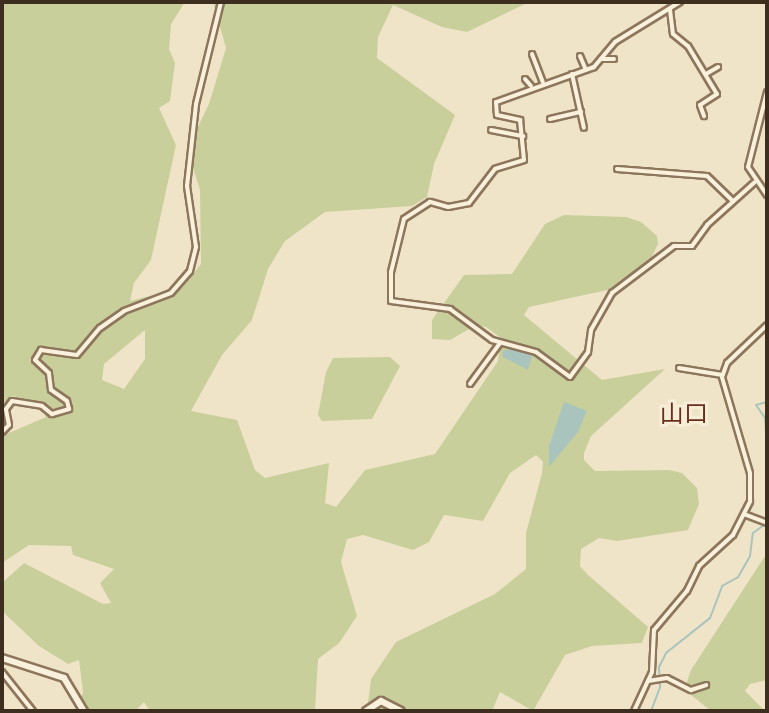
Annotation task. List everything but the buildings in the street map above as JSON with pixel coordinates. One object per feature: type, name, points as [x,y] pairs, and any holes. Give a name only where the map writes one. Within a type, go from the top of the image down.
[{"type":"main road","points":[[2,658],[64,678],[84,711]]},
{"type":"main road","points":[[366,711],[381,701],[401,711]]},
{"type":"street","points":[[2,432],[9,425],[6,409],[12,401],[55,414],[69,409],[68,402],[51,390],[49,373],[35,360],[41,350],[77,355],[100,328],[124,311],[171,293],[190,271],[196,254],[187,199],[191,146],[197,97],[221,2]]},
{"type":"street","points":[[680,2],[615,42],[601,59],[586,70],[531,86],[494,107],[497,115],[519,118],[524,160],[495,169],[469,203],[448,207],[430,202],[404,219],[391,272],[391,301],[450,309],[500,343],[532,349],[564,376],[572,376],[612,293],[674,246],[692,246],[755,182]]},
{"type":"street","points":[[670,10],[673,34],[684,41],[717,94],[700,105],[704,116]]},
{"type":"street","points":[[532,54],[543,82]]},
{"type":"street","points":[[580,56],[586,70]]},
{"type":"street","points":[[601,59],[614,59]]},
{"type":"street","points":[[706,74],[718,67]]},
{"type":"street","points":[[572,74],[584,128]]},
{"type":"street","points":[[525,79],[531,86]]},
{"type":"street","points":[[767,92],[748,160],[755,182],[767,195]]},
{"type":"street","points":[[550,119],[581,112]]},
{"type":"street","points":[[491,130],[523,136]]},
{"type":"street","points":[[617,169],[707,176],[733,201]]},
{"type":"street","points":[[634,711],[648,681],[654,630],[689,589],[699,566],[731,539],[744,514],[751,477],[722,375],[727,363],[767,325]]},
{"type":"street","points":[[470,384],[500,343]]},
{"type":"street","points":[[679,368],[722,375]]},
{"type":"street","points":[[744,514],[767,523]]},
{"type":"street","points":[[2,672],[33,711]]},
{"type":"street","points":[[648,681],[667,678],[691,690],[706,685]]},
{"type":"green space","points":[[2,2],[185,2],[171,24],[169,49],[175,63],[170,101],[159,108],[176,145],[151,260],[134,283],[130,301],[182,288],[201,264],[200,190],[187,149],[209,104],[226,48],[213,2],[529,2],[467,32],[442,27],[393,5],[378,37],[377,58],[455,115],[434,164],[427,197],[412,206],[325,212],[285,241],[268,269],[252,320],[222,355],[191,411],[237,420],[255,470],[265,478],[329,463],[325,503],[336,507],[365,470],[435,454],[498,361],[501,338],[486,327],[476,325],[450,340],[432,339],[432,320],[464,275],[512,274],[545,224],[564,215],[626,217],[641,222],[657,236],[658,244],[643,275],[621,287],[529,307],[524,315],[602,380],[665,369],[591,436],[584,460],[595,471],[669,470],[682,473],[697,488],[699,504],[688,530],[617,541],[599,538],[581,549],[580,566],[648,627],[642,643],[592,646],[565,655],[533,711],[500,692],[492,711],[367,711],[371,679],[396,642],[495,594],[526,569],[526,533],[543,462],[536,455],[510,473],[483,521],[444,515],[429,542],[413,550],[363,535],[347,539],[341,562],[357,616],[339,643],[318,659],[315,711],[150,711],[144,702],[135,711],[77,711],[83,692],[79,660],[68,664],[39,646],[2,611],[2,583],[24,563],[103,604],[111,603],[100,583],[114,569],[73,555],[71,546],[29,545],[2,563],[2,436],[46,417],[42,406],[14,396],[2,404]],"holes":[[[145,330],[145,359],[124,389],[102,380],[104,364]]]},
{"type":"green space","points":[[390,357],[400,366],[372,419],[322,421],[318,415],[326,372],[333,358]]},
{"type":"green space","points":[[767,553],[767,680],[750,684],[745,691],[765,711],[711,711],[691,695],[687,682],[691,670]]},
{"type":"water","points":[[512,349],[532,355],[528,370],[503,357],[502,351]]},
{"type":"water","points":[[564,402],[587,411],[578,432],[549,467],[549,446]]},
{"type":"waterway","points":[[767,402],[756,405],[765,418],[767,446]]},
{"type":"waterway","points":[[651,711],[660,687],[659,667],[666,653],[710,618],[722,586],[738,577],[750,556],[753,533],[767,523]]},
{"type":"district","name":"山口","points":[[684,415]]}]
